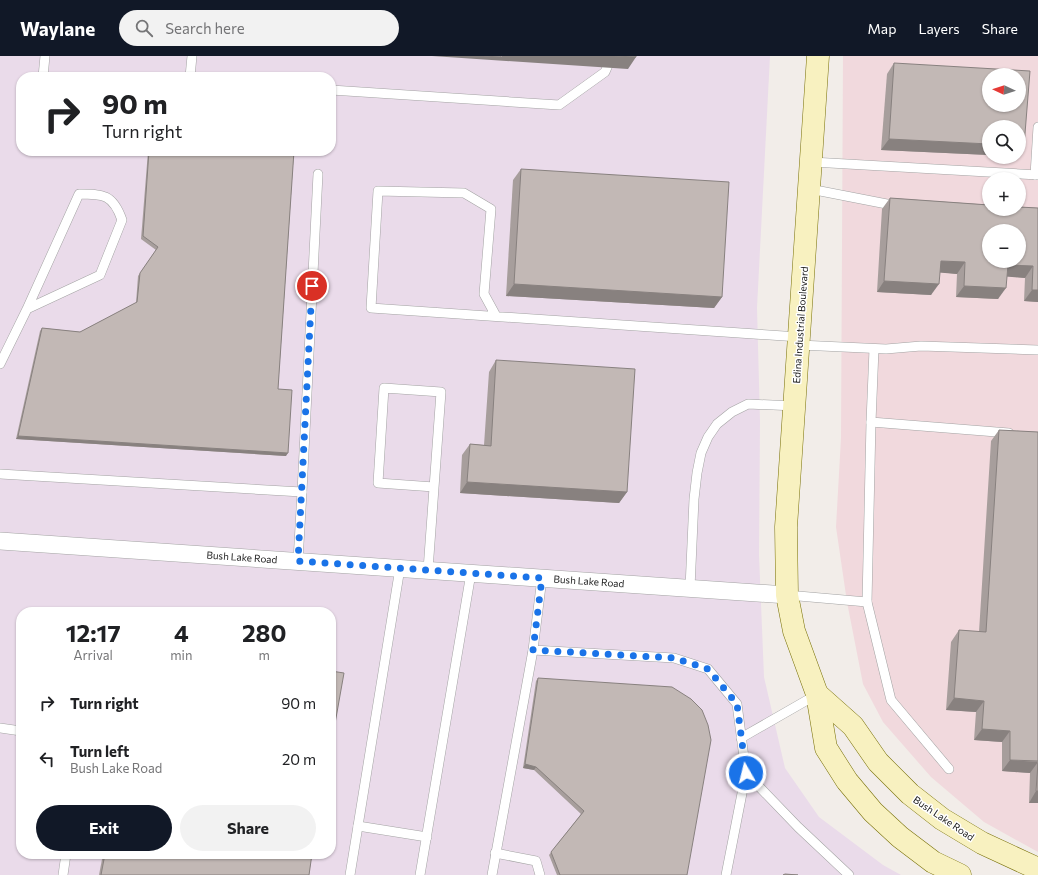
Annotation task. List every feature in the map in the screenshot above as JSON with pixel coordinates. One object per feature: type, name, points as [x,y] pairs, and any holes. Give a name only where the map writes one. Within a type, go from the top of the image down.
[{"type":"street","name":"Edina Industrial Boulevard","points":[[787,595],[786,527],[818,56]]},
{"type":"street","name":"Bush Lake Road","points":[[0,541],[787,595],[794,631],[817,694],[826,748],[847,781],[873,812],[900,837],[933,862],[960,875]]},
{"type":"street","name":"Bush Lake Road","points":[[817,694],[853,726],[878,762],[910,794],[942,819],[982,843],[1038,869]]},
{"type":"lane","points":[[43,72],[45,56]]},
{"type":"lane","points":[[190,72],[192,56]]},
{"type":"lane","points":[[336,90],[560,105],[605,72],[612,56]]},
{"type":"lane","points":[[812,162],[1036,175],[1038,127]]},
{"type":"lane","points":[[298,561],[318,174]]},
{"type":"lane","points":[[810,189],[909,207]]},
{"type":"lane","points":[[496,316],[484,294],[491,209],[464,193],[378,191],[372,308],[496,316],[799,341],[874,349],[921,346],[1038,350]]},
{"type":"lane","points":[[0,364],[27,309],[79,194],[94,194],[109,197],[119,211],[122,220],[100,275],[27,309]]},
{"type":"lane","points":[[874,349],[867,602],[891,700],[949,769]]},
{"type":"lane","points":[[428,570],[441,392],[384,388],[378,483],[434,487]]},
{"type":"lane","points":[[690,588],[696,480],[701,453],[708,438],[717,424],[732,412],[748,404],[794,406]]},
{"type":"lane","points":[[871,422],[1014,434]]},
{"type":"lane","points":[[0,474],[302,492]]},
{"type":"lane","points":[[350,875],[400,568]]},
{"type":"lane","points":[[420,875],[471,573]]},
{"type":"lane","points":[[492,875],[533,650],[542,578]]},
{"type":"lane","points":[[787,595],[867,602]]},
{"type":"lane","points":[[533,650],[674,658],[708,669],[737,704],[746,773],[726,875]]},
{"type":"lane","points":[[741,738],[817,694]]},
{"type":"lane","points":[[0,728],[16,730]]},
{"type":"lane","points":[[746,773],[798,827],[849,875]]},
{"type":"lane","points":[[358,826],[427,837]]},
{"type":"lane","points":[[496,854],[536,861],[540,875]]},
{"type":"lane","points":[[63,875],[65,859]]},
{"type":"shaded area","points":[[0,56],[770,56],[757,308],[760,421],[759,555],[764,677],[785,768],[819,817],[883,865],[901,875],[0,875]]},
{"type":"shaded area","points":[[843,56],[1038,56],[1038,852],[984,822],[931,777],[883,722],[863,684],[847,602],[836,527],[841,438]]},
{"type":"building","points":[[614,56],[636,56],[636,57]]},
{"type":"building","points":[[894,63],[982,68],[982,112],[1026,112],[1026,71],[1030,71],[1026,121],[982,120],[982,144],[889,139]]},
{"type":"building","points":[[149,156],[294,156],[278,389],[292,390],[288,453],[18,436],[42,328],[80,332],[137,302],[140,273],[158,247],[143,236]]},
{"type":"building","points":[[521,169],[729,182],[722,297],[514,284]]},
{"type":"building","points":[[890,198],[982,205],[982,216],[1026,216],[1026,207],[1038,208],[1038,290],[1032,290],[1033,266],[1026,266],[1026,224],[982,224],[982,268],[1008,268],[1006,288],[964,286],[965,262],[941,261],[939,284],[884,281]]},
{"type":"building","points":[[496,360],[635,369],[627,492],[467,482],[470,444],[491,446]]},
{"type":"building","points":[[999,430],[1038,432],[1038,761],[1010,760],[1010,731],[982,729],[984,701],[954,698],[959,630],[986,632]]},
{"type":"building","points":[[336,672],[344,673],[336,718]]},
{"type":"building","points":[[538,678],[672,687],[691,699],[702,710],[708,725],[711,740],[687,875],[560,875],[551,852],[584,811],[536,767],[525,764]]},
{"type":"building","points":[[1038,763],[1038,791],[1036,791]]},
{"type":"building","points":[[104,859],[311,859],[309,875],[101,875]]},
{"type":"route","points":[[312,286],[298,561],[542,578],[533,650],[674,658],[708,669],[737,704],[746,773]]}]
